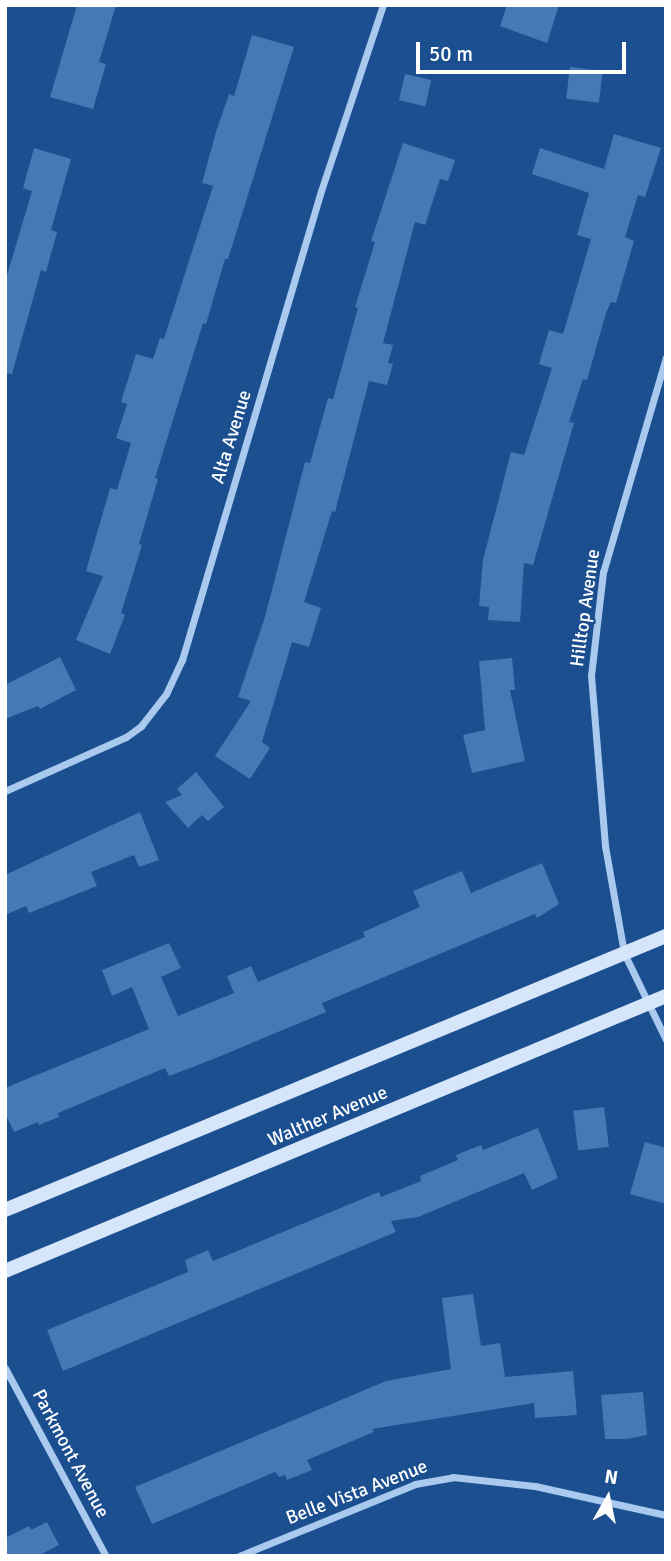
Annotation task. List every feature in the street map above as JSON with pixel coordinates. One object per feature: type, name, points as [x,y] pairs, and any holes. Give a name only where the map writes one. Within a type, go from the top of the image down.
[{"type":"main road","name":"Walther Avenue","points":[[5,1210],[666,936]]},
{"type":"main road","name":"Walther Avenue","points":[[5,1271],[666,996]]},
{"type":"street","name":"Alta Avenue","points":[[5,791],[126,737],[141,726],[166,694],[182,660],[321,191],[383,5]]},
{"type":"street","name":"Hilltop Avenue","points":[[666,357],[603,572],[594,630],[593,725],[605,846],[624,953],[666,1040]]},
{"type":"street","name":"Parkmont Avenue","points":[[5,1368],[106,1556]]},
{"type":"street","name":"Belle Vista Avenue","points":[[239,1556],[415,1484],[445,1478],[478,1478],[535,1486],[666,1515]]},
{"type":"building","points":[[77,5],[116,5],[99,62],[106,64],[93,109],[50,97]]},
{"type":"building","points":[[507,5],[559,5],[547,43],[500,26]]},
{"type":"building","points":[[252,35],[294,47],[228,259],[225,259],[206,324],[203,323],[155,478],[158,479],[139,544],[142,545],[121,613],[125,615],[110,654],[76,640],[103,576],[86,571],[110,488],[117,490],[131,443],[116,438],[127,404],[121,402],[136,354],[153,359],[160,338],[164,339],[213,186],[202,183],[216,132],[229,94],[234,96]]},
{"type":"building","points":[[570,67],[603,71],[599,103],[566,99]]},
{"type":"building","points":[[405,74],[431,80],[425,106],[399,100]]},
{"type":"building","points":[[614,134],[661,148],[645,197],[638,195],[625,237],[634,241],[616,303],[611,302],[606,313],[587,380],[583,379],[569,422],[574,423],[533,565],[524,563],[520,622],[488,620],[489,607],[479,606],[483,560],[511,452],[524,455],[552,368],[539,364],[549,330],[563,334],[591,239],[577,235],[589,193],[532,174],[540,148],[604,169]]},
{"type":"building","points":[[403,143],[455,160],[448,181],[440,179],[425,225],[415,222],[383,343],[393,345],[388,363],[393,364],[387,385],[369,381],[335,512],[332,511],[304,602],[321,608],[309,647],[292,642],[262,742],[270,748],[250,779],[215,756],[251,701],[238,697],[265,617],[305,462],[310,463],[328,398],[333,399],[358,308],[355,307],[375,242],[371,241]]},
{"type":"building","points":[[34,148],[71,159],[51,230],[57,232],[46,272],[41,270],[12,374],[5,373],[5,282],[32,191],[23,188]]},
{"type":"building","points":[[60,657],[76,690],[40,709],[38,706],[5,719],[5,685]]},
{"type":"building","points":[[512,658],[515,690],[510,690],[525,761],[472,773],[463,735],[485,730],[479,661]]},
{"type":"building","points":[[196,772],[224,807],[208,821],[202,815],[188,828],[165,802],[182,795],[177,789]]},
{"type":"building","points":[[140,812],[159,860],[139,867],[134,855],[91,872],[97,886],[29,913],[26,906],[5,915],[5,875]]},
{"type":"building","points":[[542,863],[559,904],[537,918],[535,914],[322,1003],[326,1012],[216,1058],[169,1076],[165,1068],[58,1113],[59,1117],[14,1132],[5,1113],[5,1088],[149,1029],[132,987],[112,996],[102,970],[169,943],[181,968],[161,977],[178,1016],[234,993],[227,976],[251,966],[258,982],[365,937],[363,932],[420,907],[413,891],[462,871],[471,893]]},
{"type":"building","points":[[604,1107],[609,1147],[578,1150],[573,1111]]},
{"type":"building","points":[[538,1128],[558,1178],[532,1190],[524,1173],[418,1217],[391,1221],[396,1232],[63,1371],[47,1330],[188,1272],[185,1260],[208,1250],[213,1261],[379,1192],[381,1197],[421,1181],[420,1176],[458,1160],[456,1155],[481,1145],[483,1150]]},
{"type":"building","points":[[645,1142],[666,1148],[666,1204],[630,1194]]},
{"type":"building","points":[[473,1294],[481,1346],[500,1343],[505,1377],[573,1371],[577,1415],[535,1418],[534,1403],[372,1429],[374,1432],[307,1460],[312,1470],[287,1480],[285,1475],[279,1477],[275,1472],[152,1524],[135,1487],[386,1381],[451,1369],[442,1298]]},
{"type":"building","points":[[643,1392],[647,1435],[605,1439],[601,1395]]},
{"type":"building","points":[[47,1522],[59,1545],[38,1556],[5,1556],[5,1538],[29,1526],[31,1530]]}]
